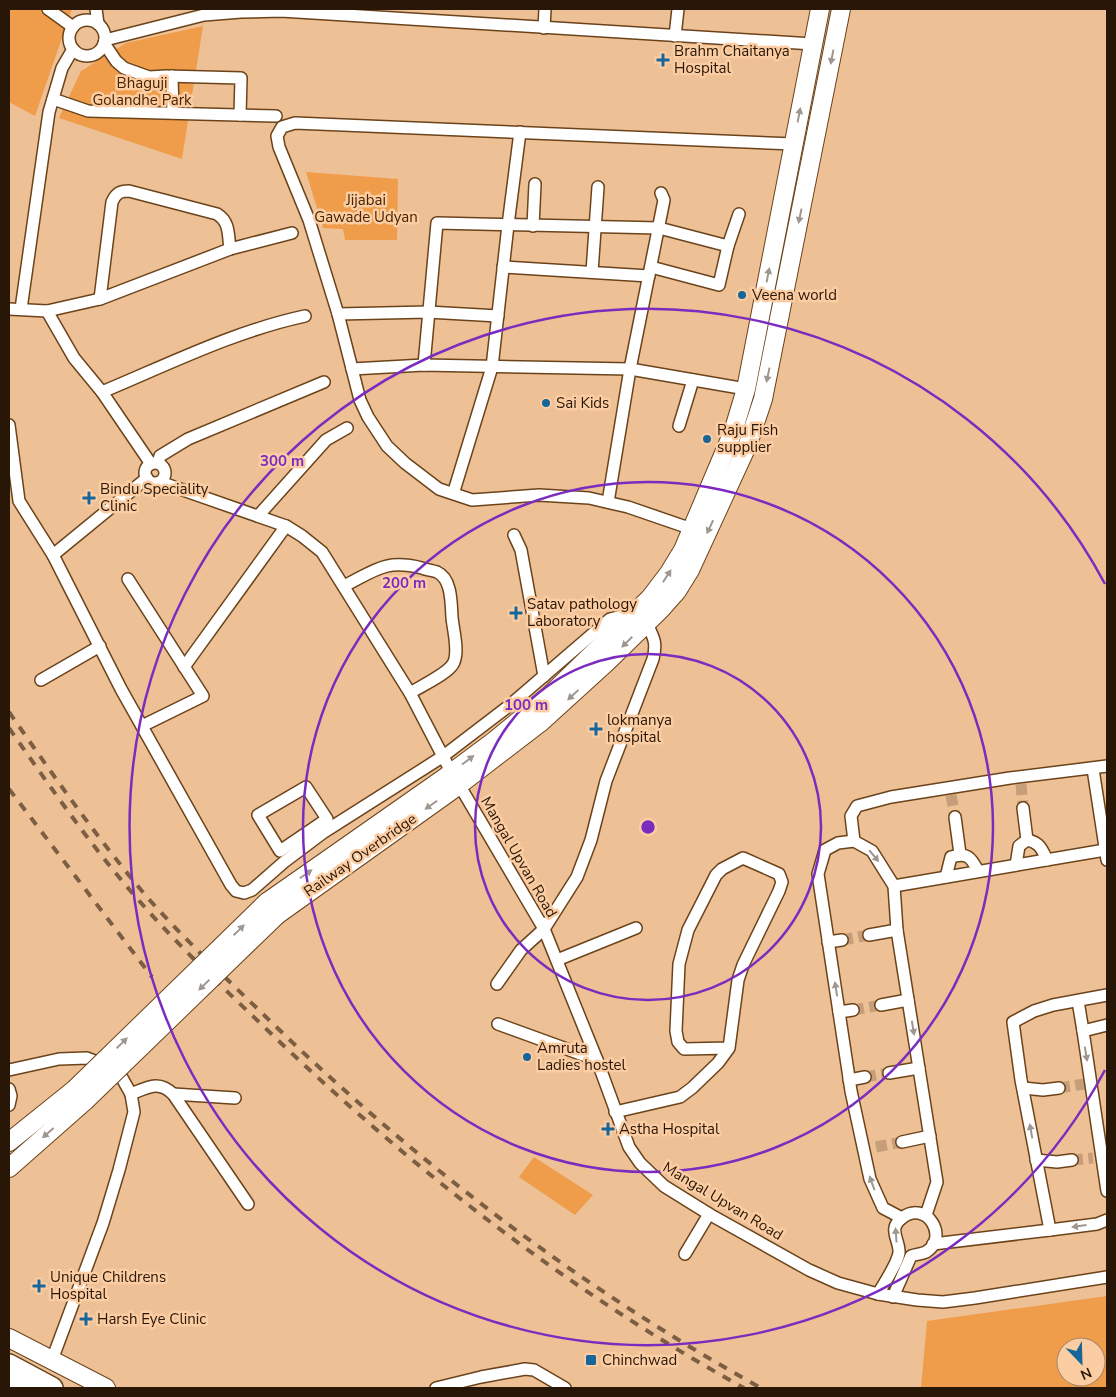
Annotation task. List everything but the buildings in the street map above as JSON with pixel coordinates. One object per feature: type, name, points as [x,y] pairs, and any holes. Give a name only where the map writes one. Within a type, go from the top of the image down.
[{"type":"highway","points":[[9,1365],[52,1388]]},
{"type":"highway","points":[[9,1383],[18,1388]]},
{"type":"main road","points":[[641,618],[650,598],[670,573],[692,529],[733,432],[746,389],[820,9]]},
{"type":"main road","points":[[641,618],[677,591],[690,570],[748,444],[755,424],[765,389],[841,9]]},
{"type":"main road","name":"Railway Overbridge","points":[[80,1095],[272,909],[494,741],[641,618]]},
{"type":"main road","points":[[9,1142],[80,1095]]},
{"type":"main road","points":[[9,1168],[80,1095]]},
{"type":"main road","points":[[9,1338],[106,1388]]},
{"type":"street","points":[[48,9],[73,27]]},
{"type":"street","points":[[96,9],[98,24]]},
{"type":"street","points":[[544,28],[545,9]]},
{"type":"street","points":[[675,36],[678,9]]},
{"type":"street","points":[[240,115],[241,78],[149,77],[124,68],[116,61],[104,41],[103,29],[98,24],[85,20],[73,27],[69,36],[73,49],[79,54],[89,56],[98,52],[104,41],[203,12],[252,10],[285,10],[813,44]]},
{"type":"street","points":[[73,49],[62,68],[49,112],[15,309],[47,311],[100,299],[230,250],[292,233]]},
{"type":"street","points":[[172,76],[173,114]]},
{"type":"street","points":[[53,99],[88,111],[276,116]]},
{"type":"street","points":[[692,529],[608,502],[589,498],[539,495],[472,500],[439,489],[404,463],[387,446],[368,417],[360,400],[338,314],[309,220],[279,147],[277,136],[282,127],[295,123],[794,144]]},
{"type":"street","points":[[454,491],[492,367],[520,132]]},
{"type":"street","points":[[533,226],[535,184]]},
{"type":"street","points":[[592,272],[598,187]]},
{"type":"street","points":[[100,299],[112,202],[121,191],[129,190],[217,214],[227,224],[230,250]]},
{"type":"street","points":[[608,502],[630,369],[664,200],[661,194]]},
{"type":"street","points":[[503,267],[592,272],[650,272],[718,285],[739,214]]},
{"type":"street","points":[[424,365],[436,223],[659,228],[728,246]]},
{"type":"street","points":[[47,311],[74,358],[102,392],[154,464],[164,468],[164,476],[160,482]]},
{"type":"street","points":[[338,314],[428,312],[498,316]]},
{"type":"street","points":[[102,392],[236,336],[276,322],[305,316]]},
{"type":"street","points":[[352,369],[424,365],[630,369],[746,389]]},
{"type":"street","points":[[679,426],[693,380]]},
{"type":"street","points":[[324,382],[188,439],[160,456],[146,471],[147,478],[153,482],[160,482],[286,526],[322,552],[410,693],[445,761]]},
{"type":"street","points":[[9,425],[14,502],[53,555],[142,726],[231,886],[236,891],[244,893],[252,890],[284,862],[311,836],[327,819],[306,786],[258,815],[280,851],[311,836],[445,761],[610,618],[641,618],[654,637],[656,647],[606,781],[585,858],[577,877],[544,929],[520,950],[497,984]]},
{"type":"street","points":[[258,516],[326,440],[347,428]]},
{"type":"street","points":[[53,555],[147,478]]},
{"type":"street","points":[[184,667],[286,526]]},
{"type":"street","points":[[514,535],[521,550],[544,676]]},
{"type":"street","points":[[344,586],[383,566],[396,564],[406,564],[438,573],[445,581],[451,600],[455,652],[454,664],[445,672],[410,693]]},
{"type":"street","points":[[128,579],[203,696],[142,726]]},
{"type":"street","points":[[42,680],[100,646]]},
{"type":"street","points":[[854,840],[851,816],[857,806],[891,797],[951,791],[1107,766]]},
{"type":"street","points":[[894,886],[1047,860],[1106,855],[1093,769]]},
{"type":"street","name":"Mangal Upvan Road","points":[[464,793],[544,929],[597,1060],[629,1147],[640,1164],[664,1186],[709,1214],[831,1280],[878,1294],[943,1302],[1107,1277]]},
{"type":"street","points":[[1024,808],[1027,840]]},
{"type":"street","points":[[954,817],[960,854]]},
{"type":"street","points":[[902,1218],[883,1208],[870,1179],[849,1080],[818,874],[826,850],[838,843],[854,840],[872,852],[894,886],[897,930],[937,1182],[926,1215]]},
{"type":"street","points":[[1016,865],[1019,846],[1027,840],[1035,841],[1041,847],[1047,860]]},
{"type":"street","points":[[946,877],[951,857],[960,854],[973,861],[978,871]]},
{"type":"street","points":[[615,1112],[680,1097],[707,1075],[729,1048],[738,980],[782,882],[779,874],[742,858],[722,869],[716,875],[688,930],[679,964],[676,1031],[678,1042],[684,1049],[729,1048]]},
{"type":"street","points":[[557,960],[636,928]]},
{"type":"street","points":[[869,935],[897,930]]},
{"type":"street","points":[[828,942],[842,940]]},
{"type":"street","points":[[1050,1230],[1025,1101],[1013,1022],[1034,1011],[1053,1005],[1107,995]]},
{"type":"street","points":[[881,1005],[908,1000]]},
{"type":"street","points":[[1078,1001],[1097,1157],[1107,1191]]},
{"type":"street","points":[[839,1012],[854,1010]]},
{"type":"street","points":[[498,1024],[597,1060]]},
{"type":"street","points":[[1083,1031],[1107,1025]]},
{"type":"street","points":[[9,1070],[59,1059],[87,1058],[107,1066],[122,1078],[131,1094],[134,1112],[103,1223],[52,1360]]},
{"type":"street","points":[[889,1073],[919,1068]]},
{"type":"street","points":[[849,1080],[865,1078]]},
{"type":"street","points":[[131,1094],[159,1085],[167,1088],[248,1204]]},
{"type":"street","points":[[1023,1088],[1044,1090],[1059,1088]]},
{"type":"street","points":[[9,1089],[11,1096],[9,1105]]},
{"type":"street","points":[[1025,1101],[1044,1090]]},
{"type":"street","points":[[173,1094],[235,1098]]},
{"type":"street","points":[[902,1142],[930,1136]]},
{"type":"street","points":[[864,1149],[876,1147]]},
{"type":"street","points":[[1036,1160],[1057,1162],[1072,1160]]},
{"type":"street","points":[[1038,1173],[1057,1162]]},
{"type":"street","points":[[878,1294],[898,1257],[899,1250],[894,1236],[896,1226],[902,1218],[911,1213],[918,1212],[926,1215],[935,1226],[936,1235],[933,1244],[926,1252],[911,1256],[893,1296]]},
{"type":"street","points":[[685,1254],[709,1214]]},
{"type":"street","points":[[933,1244],[1097,1224],[1107,1220]]},
{"type":"street","points":[[436,1388],[525,1369],[534,1370],[565,1388]]},
{"type":"green space","points":[[9,9],[72,9],[35,116],[9,102]]},
{"type":"green space","name":"Bhaguji Golandhe Park","points":[[203,26],[182,159],[59,118],[81,71],[126,43]]},
{"type":"green space","name":"Jijabai Gawade Udyan","points":[[306,172],[398,179],[397,240],[345,240],[343,229],[323,228]]},
{"type":"green space","points":[[534,1157],[593,1195],[575,1215],[519,1177]]},
{"type":"green space","points":[[1107,1296],[1107,1388],[921,1388],[927,1321]]},
{"type":"tunnel","points":[[1021,784],[1023,808]]},
{"type":"tunnel","points":[[951,795],[955,817]]},
{"type":"tunnel","points":[[842,940],[869,935]]},
{"type":"tunnel","points":[[853,1010],[881,1005]]},
{"type":"tunnel","points":[[865,1077],[889,1073]]},
{"type":"tunnel","points":[[1059,1088],[1084,1084]]},
{"type":"tunnel","points":[[876,1147],[902,1142]]},
{"type":"tunnel","points":[[1072,1160],[1093,1158]]},
{"type":"railway","points":[[9,712],[93,829],[147,897],[205,958],[323,1070],[381,1122],[501,1219],[628,1308],[761,1388]]},
{"type":"railway","points":[[9,728],[89,840],[142,904],[198,964],[313,1073],[429,1173],[550,1266],[678,1350],[744,1388]]},
{"type":"railway","points":[[9,789],[152,977]]},
{"type":"place","name":"Brahm Chaitanya Hospital","points":[[663,60]]},
{"type":"place","name":"Veena world","points":[[742,295]]},
{"type":"place","name":"Sai Kids","points":[[546,403]]},
{"type":"place","name":"Raju Fish supplier","points":[[707,439]]},
{"type":"place","name":"Bindu Speciality Clinic","points":[[89,498]]},
{"type":"place","name":"Satav pathology Laboratory","points":[[516,613]]},
{"type":"place","name":"lokmanya hospital","points":[[596,729]]},
{"type":"place","name":"Amruta Ladies hostel","points":[[527,1057]]},
{"type":"place","name":"Astha Hospital","points":[[608,1129]]},
{"type":"place","name":"Unique Childrens Hospital","points":[[39,1286]]},
{"type":"place","name":"Harsh Eye Clinic","points":[[86,1319]]},
{"type":"place","name":"Chinchwad","points":[[591,1360]]}]
